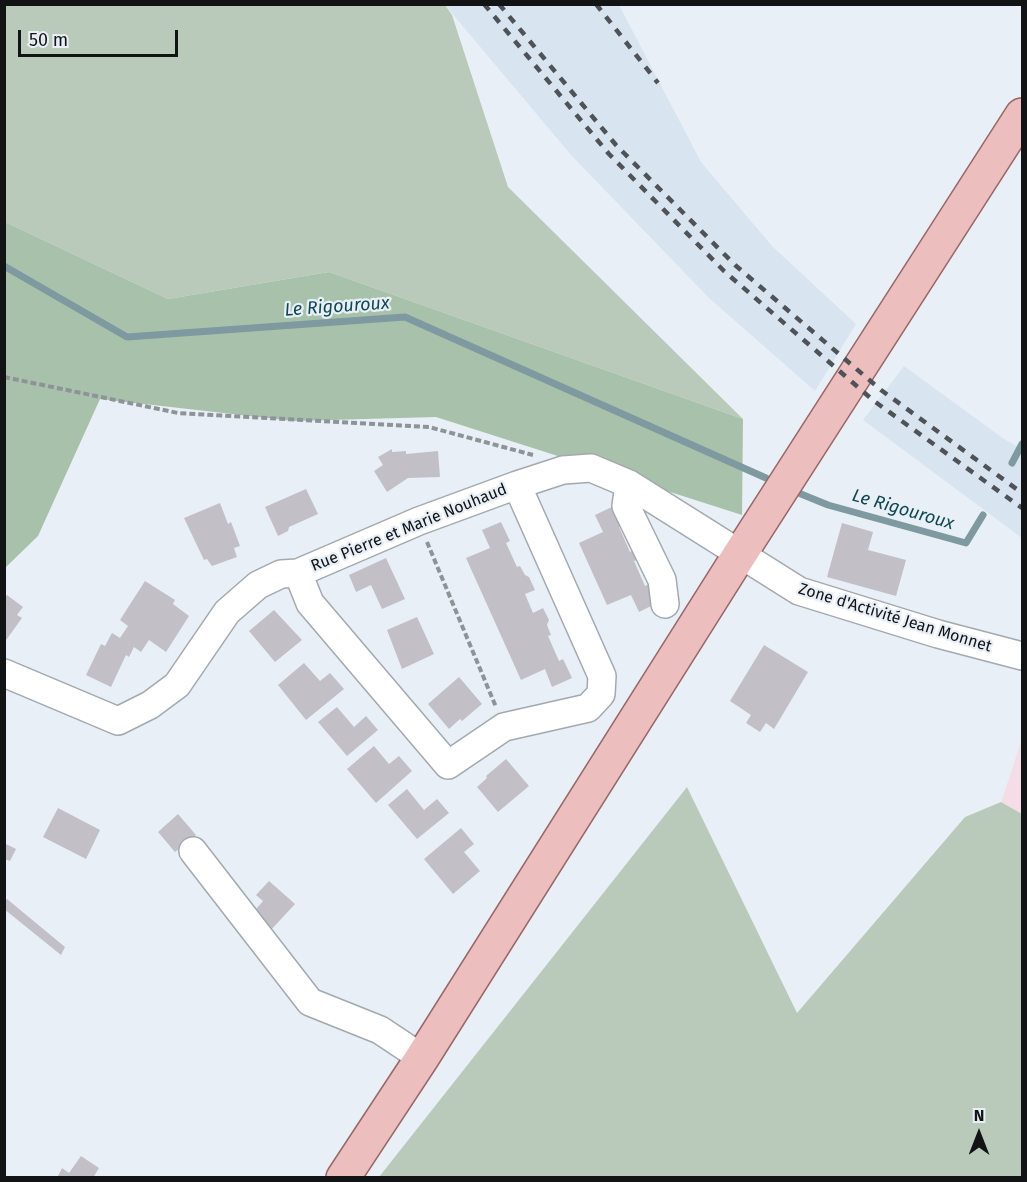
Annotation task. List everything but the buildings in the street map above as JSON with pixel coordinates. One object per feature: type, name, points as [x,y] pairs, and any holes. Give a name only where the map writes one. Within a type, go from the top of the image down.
[{"type":"main road","points":[[343,1178],[422,1058],[740,554],[1023,114]]},
{"type":"street","name":"Rue Pierre et Marie Nouhaud","points":[[517,485],[602,675],[601,694],[588,708],[504,727],[448,765],[310,603],[298,573],[419,521],[517,485],[563,470],[591,468],[629,484],[740,554]]},
{"type":"street","points":[[629,484],[626,506],[662,580],[665,604]]},
{"type":"street","name":"Zone d'Activité Jean Monnet","points":[[740,554],[799,591],[938,634],[1023,656]]},
{"type":"street","points":[[4,673],[118,721],[150,705],[177,685],[227,612],[258,585],[280,574],[298,573]]},
{"type":"street","points":[[193,851],[310,1002],[380,1030],[422,1058]]},
{"type":"path","points":[[4,377],[178,413],[429,427],[529,453],[563,470]]},
{"type":"path","points":[[419,521],[504,727]]},
{"type":"shaded area","points":[[445,5],[619,5],[701,162],[772,246],[856,324],[815,391],[709,298],[571,155]]},
{"type":"shaded area","points":[[904,366],[1004,439],[1022,449],[1022,538],[863,420]]},
{"type":"shaded area","points":[[1022,739],[1022,814],[1001,802]]},
{"type":"green space","points":[[5,5],[445,5],[452,15],[508,187],[743,419],[329,272],[168,299],[5,222]]},
{"type":"green space","points":[[5,222],[168,299],[329,272],[743,419],[742,515],[436,417],[294,421],[100,399],[38,536],[5,568]]},
{"type":"green space","points":[[687,787],[797,1013],[965,817],[1001,802],[1022,814],[1022,1177],[379,1177]]},
{"type":"waterway","name":"Le Rigouroux","points":[[4,266],[127,337],[405,317],[766,478]]},
{"type":"waterway","name":"Le Rigouroux","points":[[1012,463],[1022,444]]},
{"type":"waterway","name":"Le Rigouroux","points":[[801,494],[828,505],[966,543],[983,515]]},
{"type":"railway","points":[[484,4],[609,154],[724,271],[874,401],[1022,508]]},
{"type":"railway","points":[[499,4],[616,145],[735,265],[881,390],[1022,493]]},
{"type":"railway","points":[[596,4],[658,83]]}]
